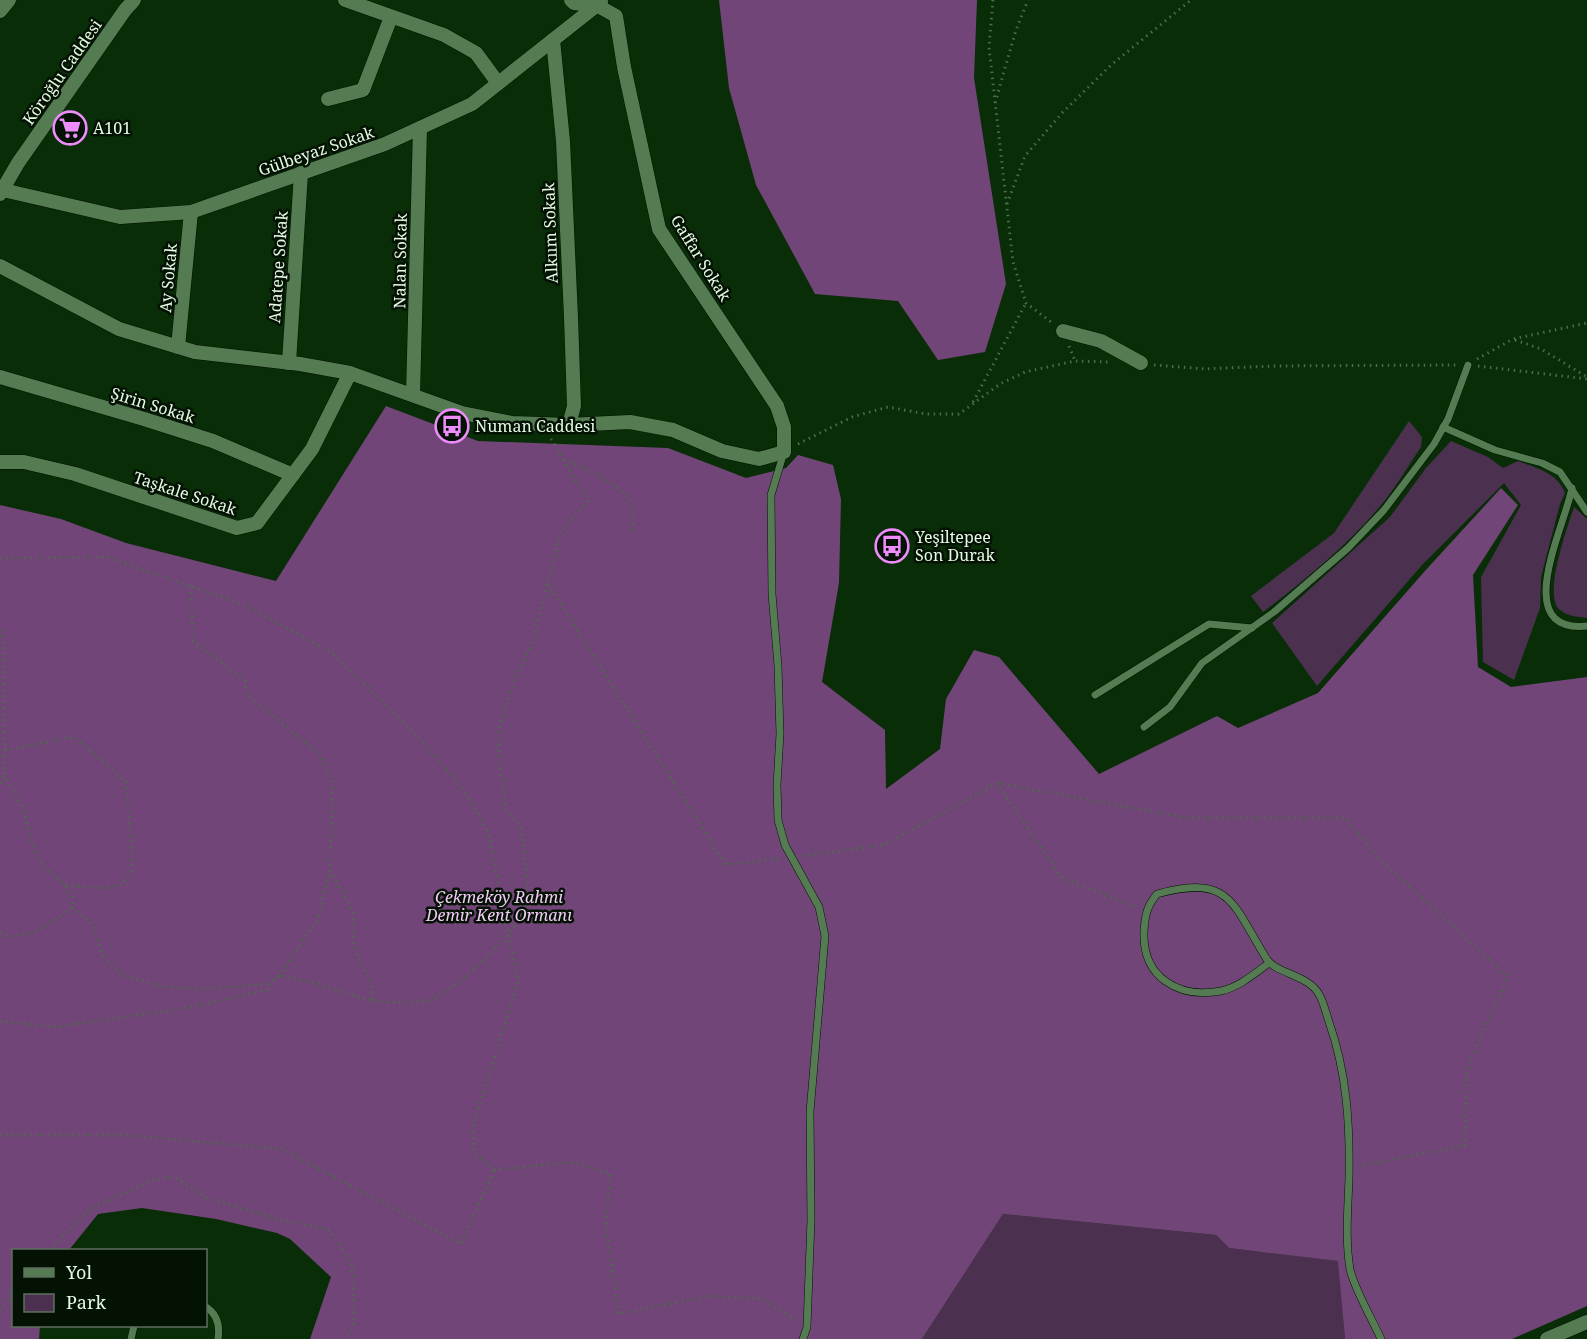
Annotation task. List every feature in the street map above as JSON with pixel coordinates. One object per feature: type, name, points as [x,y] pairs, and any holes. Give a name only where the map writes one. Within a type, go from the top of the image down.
[{"type":"street","points":[[0,12],[9,0]]},
{"type":"street","name":"Köroğlu Caddesi","points":[[1,192],[18,163],[134,0]]},
{"type":"street","points":[[345,0],[444,35],[476,53],[498,83]]},
{"type":"street","points":[[571,0],[574,3],[600,3]]},
{"type":"street","name":"Gülbeyaz Sokak","points":[[1,192],[120,217],[190,212],[385,144],[472,104],[600,3]]},
{"type":"street","name":"Gaffar Sokak","points":[[600,3],[616,16],[624,67],[659,229],[777,406],[784,428],[784,452]]},
{"type":"street","points":[[328,99],[363,90],[392,17]]},
{"type":"street","name":"Alkıım Sokak","points":[[554,40],[562,141],[571,328],[574,406],[569,425]]},
{"type":"street","name":"Nalan Sokak","points":[[413,395],[420,128]]},
{"type":"street","name":"Adatepe Sokak","points":[[289,363],[301,173]]},
{"type":"street","name":"Ay Sokak","points":[[178,347],[190,212]]},
{"type":"street","points":[[0,266],[119,329],[195,352],[350,373],[462,413],[512,423],[569,425],[630,422],[673,430],[722,451],[759,459],[784,452]]},
{"type":"street","points":[[1063,331],[1101,341],[1141,363]]},
{"type":"street","name":"Taşkale Sokak","points":[[0,462],[24,462],[75,474],[237,528],[257,524],[312,449],[350,373]]},
{"type":"street","name":"Şirin Sokak","points":[[0,377],[204,438],[292,475]]},
{"type":"street","points":[[1547,1339],[1587,1322]]},
{"type":"lane","points":[[1144,727],[1170,707],[1202,663],[1274,612],[1340,555],[1384,510],[1434,444],[1448,419],[1468,365]]},
{"type":"lane","points":[[1443,427],[1495,450],[1542,463],[1560,472],[1587,512]]},
{"type":"lane","points":[[784,452],[771,495],[772,594],[778,666],[780,734],[777,785],[778,820],[785,845],[819,907],[825,936],[810,1112],[811,1220],[807,1327],[803,1339]]},
{"type":"lane","points":[[1572,488],[1551,559],[1545,603],[1550,615],[1559,623],[1576,627],[1587,626]]},
{"type":"lane","points":[[1095,695],[1209,624],[1252,628]]},
{"type":"lane","points":[[1269,963],[1236,986],[1223,990],[1204,993],[1174,987],[1163,980],[1148,959],[1144,946],[1145,911],[1157,894],[1194,887],[1213,890],[1227,897],[1238,908],[1269,963],[1306,981],[1320,994],[1334,1035],[1346,1087],[1350,1136],[1347,1248],[1350,1272],[1381,1339]]},
{"type":"lane","points":[[207,1308],[212,1311],[219,1324],[218,1339]]},
{"type":"path","points":[[993,0],[988,47],[1012,262],[1026,303],[1063,331],[1075,361]]},
{"type":"path","points":[[994,105],[1016,30],[1028,0]]},
{"type":"path","points":[[1006,206],[1025,156],[1063,112],[1111,65],[1191,0]]},
{"type":"path","points":[[972,404],[1026,303]]},
{"type":"path","points":[[1468,365],[1513,339],[1587,323]]},
{"type":"path","points":[[1513,339],[1541,349],[1587,378]]},
{"type":"path","points":[[784,452],[852,417],[888,407],[926,414],[959,414],[1000,384],[1025,372],[1075,361],[1141,363],[1205,369],[1273,366],[1468,365],[1587,378]]},
{"type":"path","points":[[279,976],[308,981],[372,1001],[402,1003],[433,1000],[463,979],[509,936],[527,906],[527,880],[521,826],[507,812],[499,762],[499,728],[511,689],[533,640],[561,531],[588,501],[543,424]]},
{"type":"path","points":[[563,459],[598,476],[620,490],[630,500],[633,531]]},
{"type":"path","points":[[0,558],[107,556],[247,606],[332,653],[411,729],[457,781],[489,835],[518,983],[473,1129],[474,1153],[494,1170],[570,1162],[610,1173],[606,1228],[619,1314],[708,1296],[762,1299],[807,1327]]},
{"type":"path","points":[[548,584],[726,865],[884,845],[997,783],[1186,818],[1345,818],[1382,861],[1508,977],[1467,1067],[1465,1145],[1349,1169]]},
{"type":"path","points":[[72,907],[93,925],[103,956],[122,975],[159,986],[205,988],[267,984],[279,976],[318,918],[330,871],[332,783],[322,756],[246,694],[245,681],[193,641],[191,586]]},
{"type":"path","points":[[0,630],[3,640],[6,776],[22,806],[36,856],[74,897],[72,907],[35,932],[10,937],[0,933]]},
{"type":"path","points":[[5,750],[74,737],[126,782],[132,871],[121,885],[101,888],[65,885]]},
{"type":"path","points":[[0,783],[6,776]]},
{"type":"path","points":[[997,783],[1062,878],[1145,911]]},
{"type":"path","points":[[330,871],[353,912],[353,946],[373,987],[372,1001]]},
{"type":"path","points":[[0,1021],[55,1027],[186,1008],[267,990],[270,982]]},
{"type":"path","points":[[0,1134],[123,1134],[282,1149],[461,1244],[494,1170]]},
{"type":"path","points":[[53,1249],[90,1209],[155,1179],[166,1177],[178,1179],[207,1198],[278,1219],[329,1230],[351,1261],[354,1323],[345,1339]]},
{"type":"path","points":[[0,1310],[12,1294]]},
{"type":"green space","points":[[719,0],[977,0],[974,78],[1006,284],[985,352],[938,360],[898,301],[815,294],[756,185],[729,88]]},
{"type":"green space","name":"Çekmeköy Rahmi Demir Kent Ormanı","points":[[386,406],[478,441],[668,448],[746,478],[786,468],[798,455],[833,465],[841,499],[839,583],[822,682],[885,730],[886,789],[940,749],[946,699],[974,650],[999,657],[1099,774],[1217,716],[1238,728],[1318,693],[1501,488],[1518,505],[1473,575],[1478,667],[1511,687],[1587,677],[1587,1306],[1512,1339],[1345,1339],[1338,1261],[1229,1248],[1216,1235],[1003,1214],[922,1339],[310,1339],[331,1277],[290,1239],[277,1233],[216,1219],[142,1208],[98,1214],[70,1249],[12,1249],[12,1327],[40,1327],[39,1339],[0,1339],[0,505],[61,519],[126,543],[276,581]]},
{"type":"green space","points":[[1409,421],[1422,437],[1421,447],[1397,484],[1369,519],[1340,548],[1263,612],[1251,596],[1334,533]]},
{"type":"green space","points":[[1451,441],[1488,457],[1503,468],[1518,461],[1539,469],[1552,476],[1562,486],[1565,493],[1541,577],[1540,608],[1514,680],[1483,662],[1481,577],[1521,505],[1504,483],[1422,565],[1317,686],[1272,623],[1390,517],[1426,468]]},
{"type":"green space","points":[[1574,507],[1587,519],[1587,618],[1563,612],[1555,602],[1555,576],[1558,560]]},
{"type":"green space","points":[[1003,1214],[1216,1235],[1229,1248],[1339,1261],[1345,1339],[922,1339]]},
{"type":"place","name":"A101","points":[[70,128]]},
{"type":"place","name":"Numan Caddesi","points":[[452,426]]},
{"type":"place","name":"Yeşiltepee Son Durak","points":[[892,546]]}]
